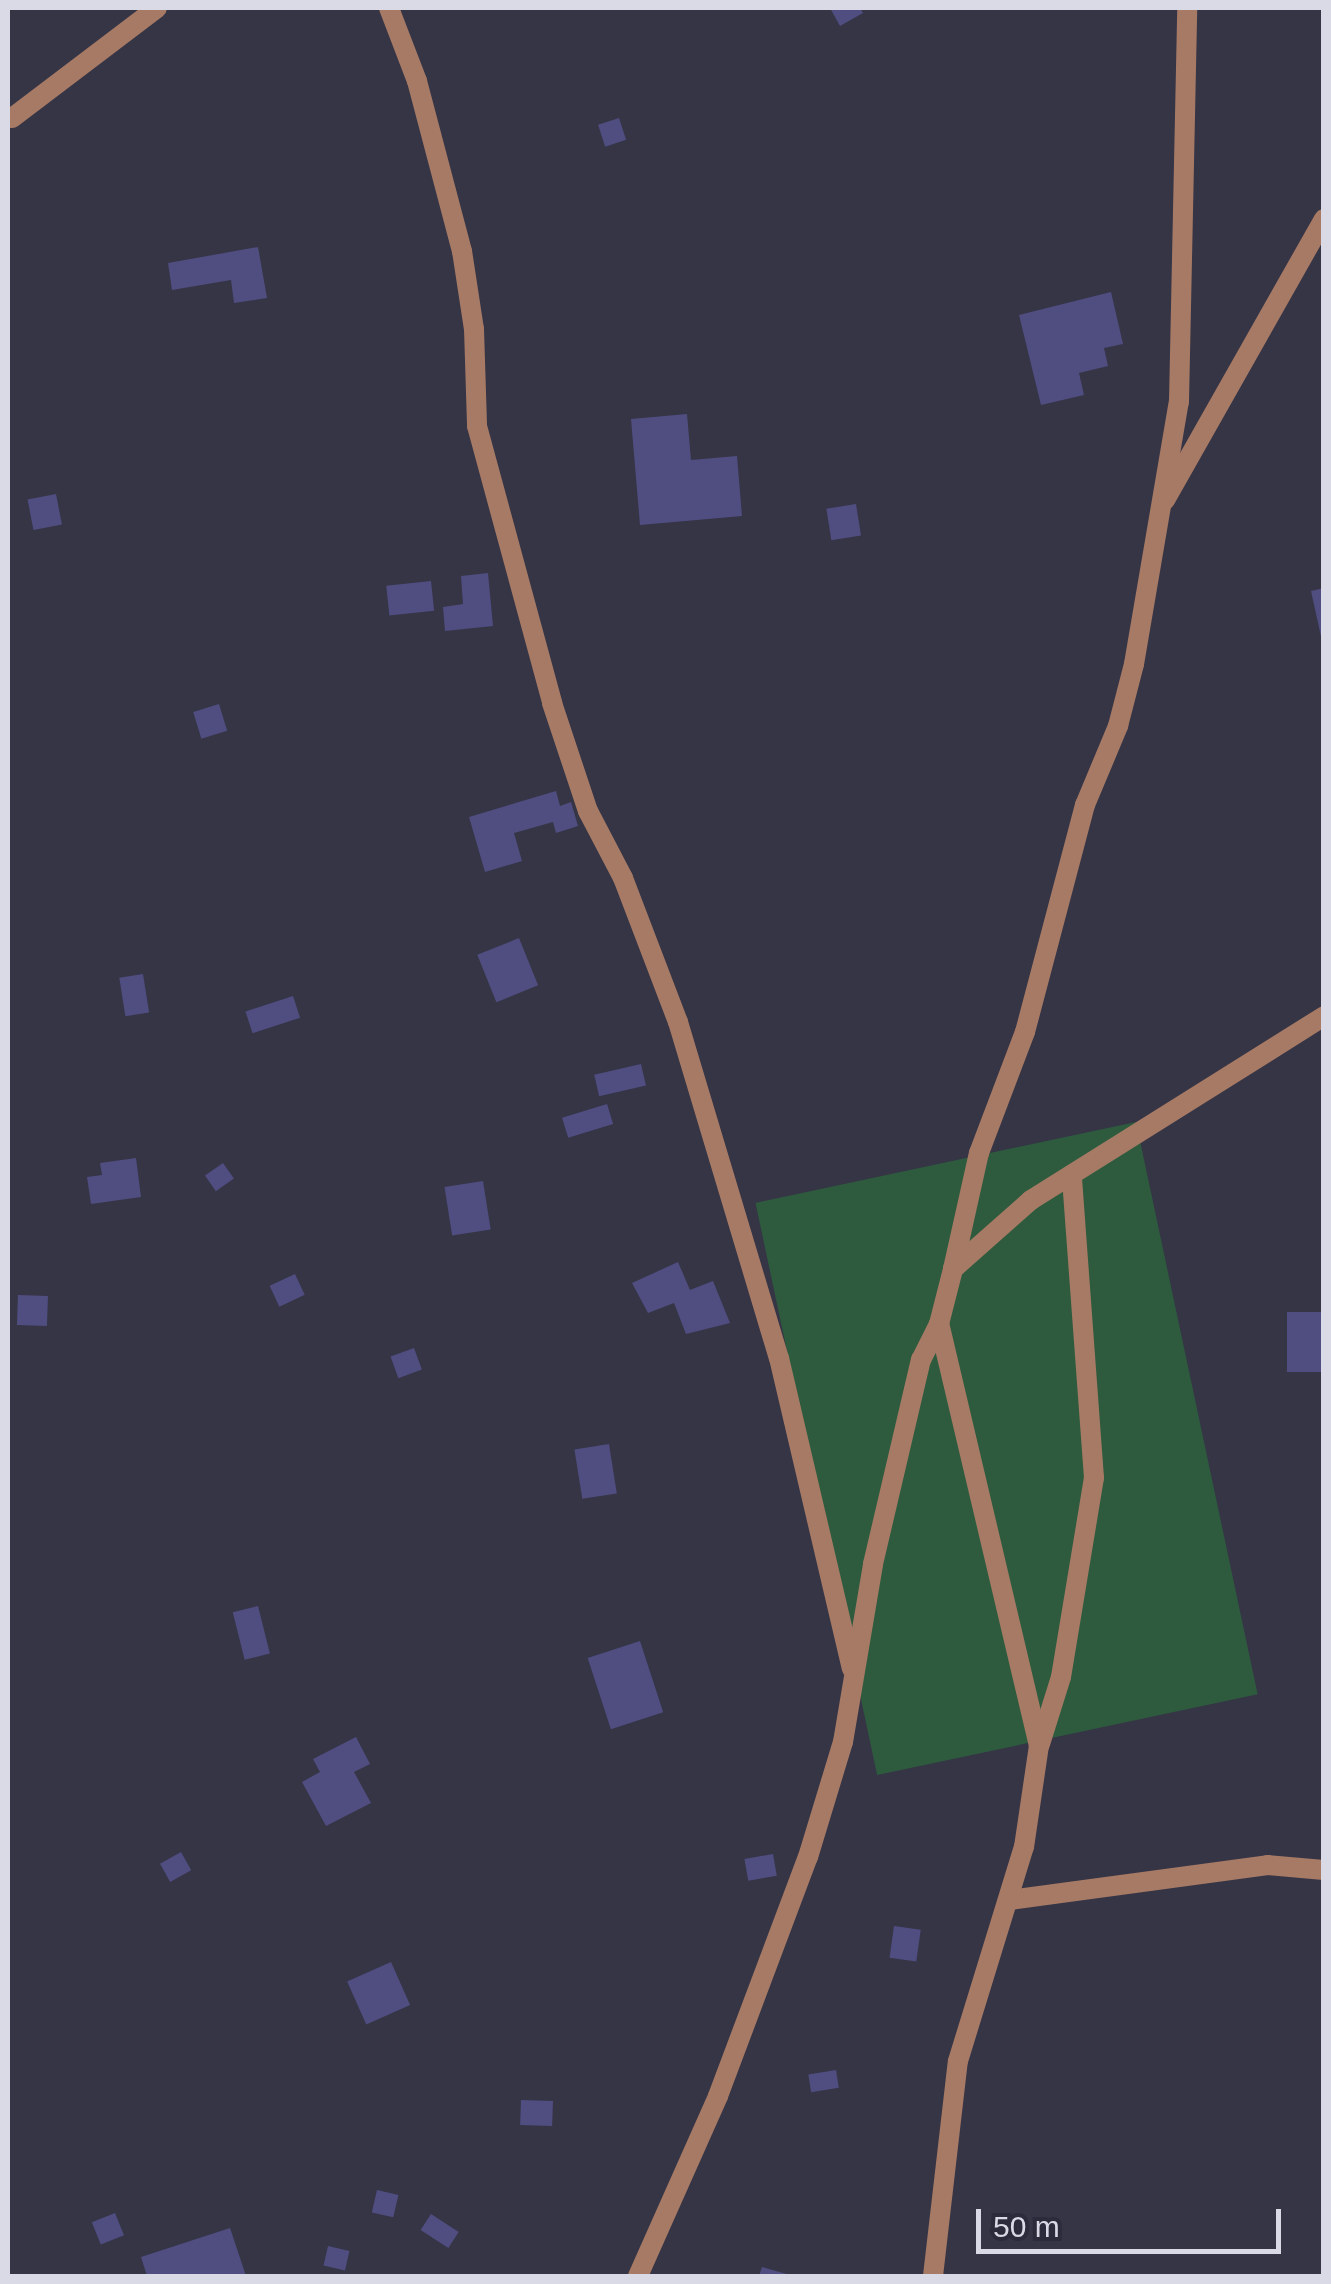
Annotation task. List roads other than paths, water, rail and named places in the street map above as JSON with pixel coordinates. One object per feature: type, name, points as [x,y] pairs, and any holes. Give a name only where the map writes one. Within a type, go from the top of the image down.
[{"type":"street","points":[[12,118],[157,8]]},
{"type":"street","points":[[390,8],[417,81],[462,250],[474,330],[477,426],[552,703],[588,812],[623,878],[678,1022],[779,1358],[852,1669]]},
{"type":"street","points":[[638,2276],[785,1928],[843,1742],[852,1669],[921,1360],[939,1324],[978,1153],[1025,1032],[1084,805],[1118,726],[1179,402],[1184,312],[1187,8]]},
{"type":"street","points":[[1156,515],[1324,220]]},
{"type":"street","points":[[953,1269],[1031,1200],[1324,1016]]},
{"type":"street","points":[[933,2276],[958,2060],[1010,1900],[1039,1746],[1061,1677],[1094,1478],[1072,1175]]},
{"type":"street","points":[[939,1324],[1039,1746]]},
{"type":"street","points":[[1010,1900],[1268,1865],[1324,1870]]}]
